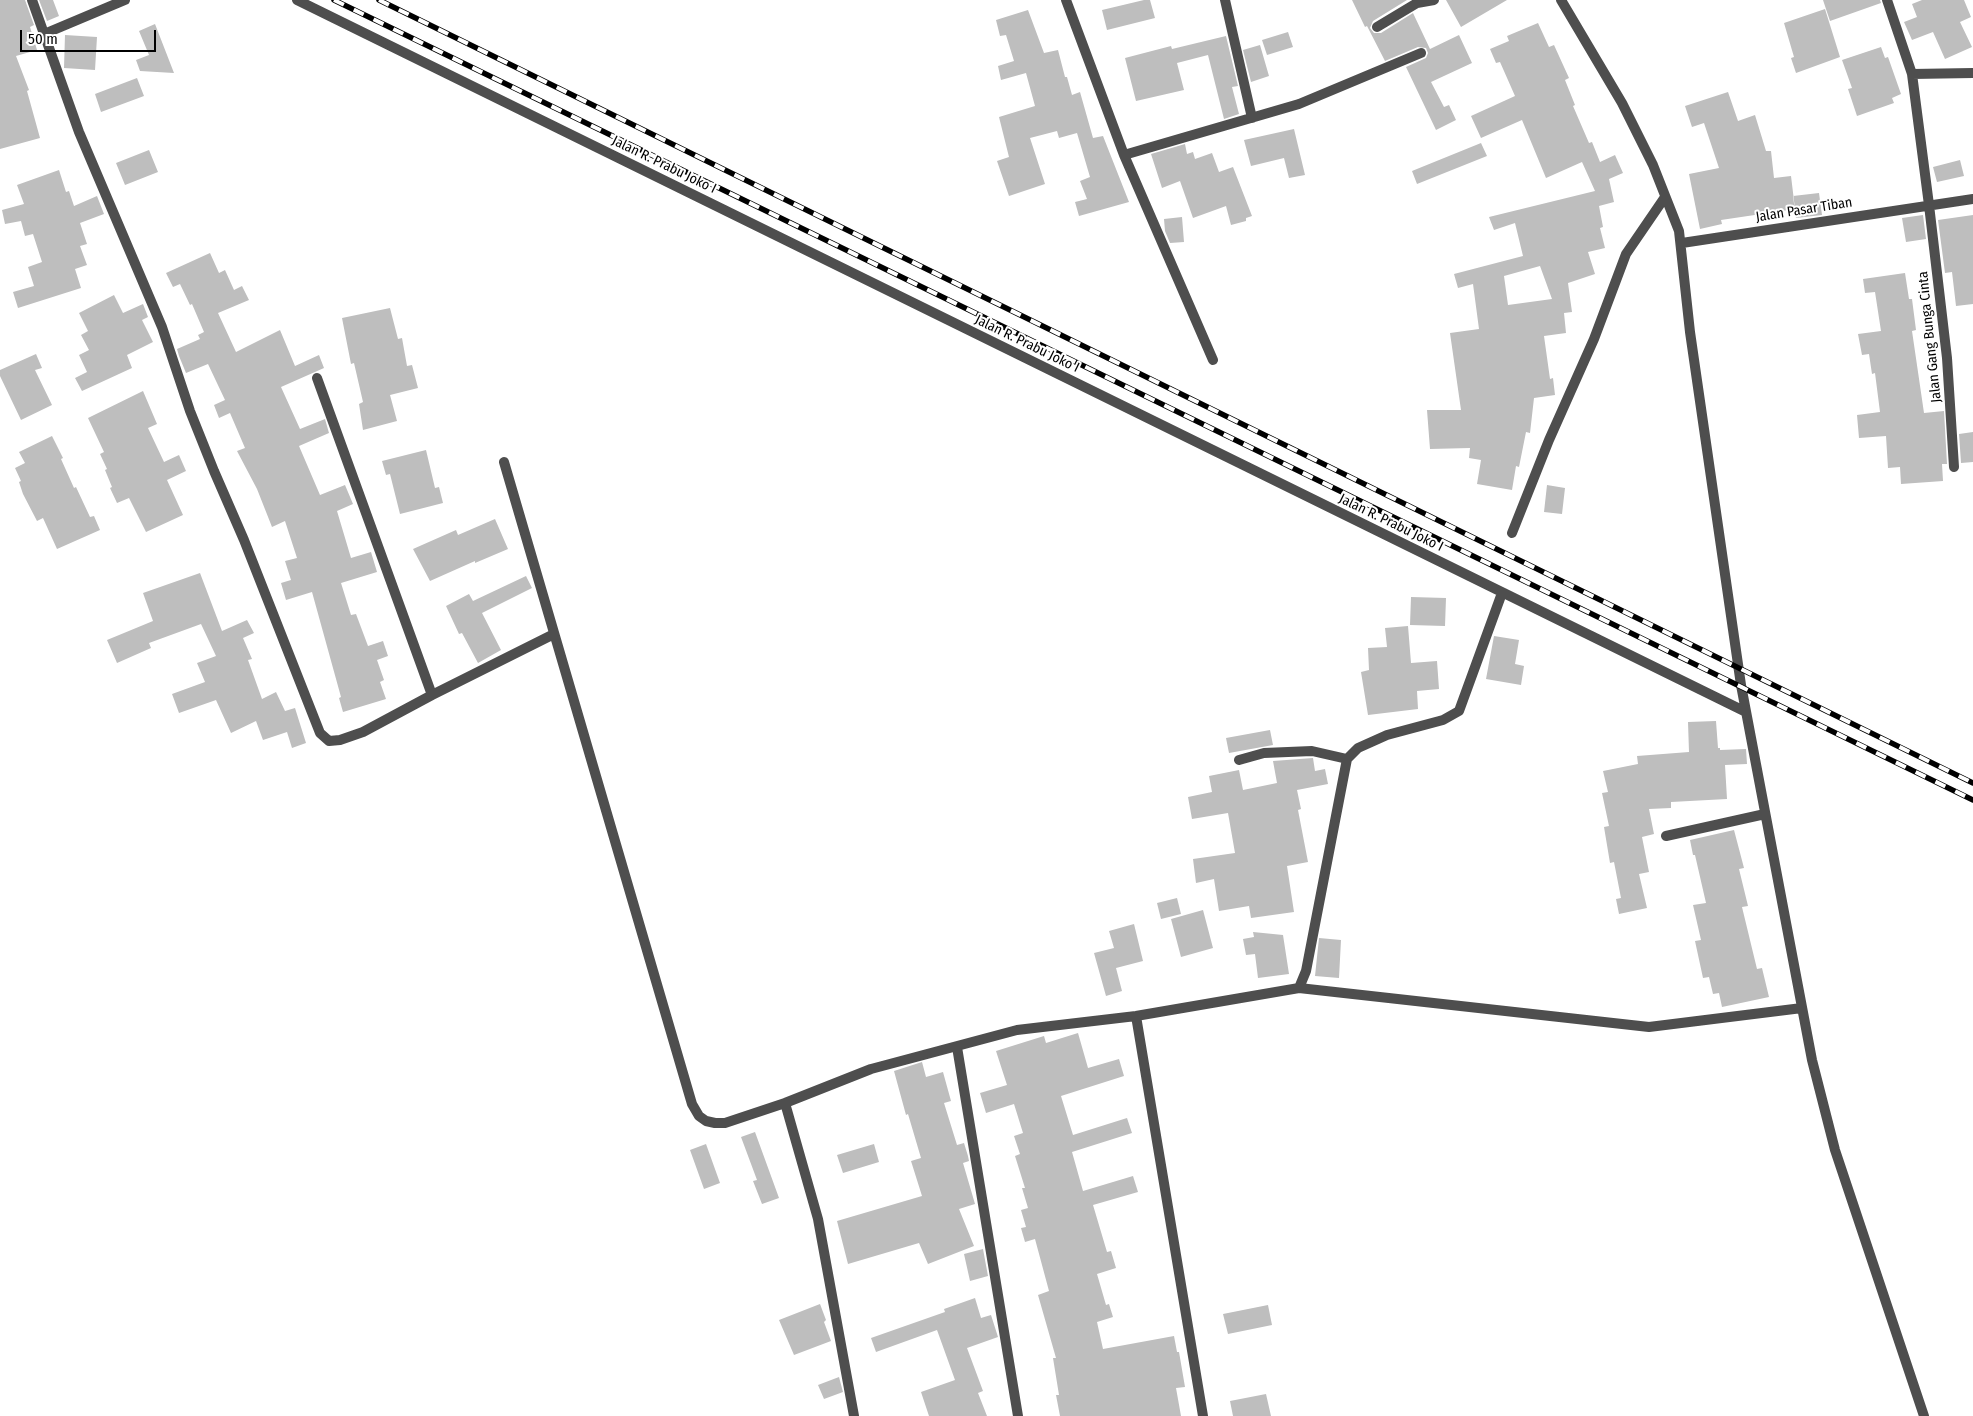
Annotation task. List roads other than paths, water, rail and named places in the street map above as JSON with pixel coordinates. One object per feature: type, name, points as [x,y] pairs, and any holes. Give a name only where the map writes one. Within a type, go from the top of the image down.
[{"type":"street","points":[[32,0],[80,132],[162,327],[194,419],[320,733],[329,741],[340,740],[362,732],[554,634]]},
{"type":"street","points":[[44,34],[124,0]]},
{"type":"street","name":"Jalan R. Prabu Joko I","points":[[297,0],[1746,712]]},
{"type":"street","points":[[1066,0],[1124,155],[1213,360]]},
{"type":"street","points":[[1225,0],[1252,118]]},
{"type":"street","points":[[1377,27],[1417,3],[1434,0]]},
{"type":"street","points":[[1561,0],[1622,103],[1653,165],[1679,231],[1682,243],[1690,332],[1746,712],[1812,1060],[1835,1150],[1924,1416]]},
{"type":"street","name":"Jalan Gang Bunga Cinta","points":[[1887,0],[1912,74],[1947,358],[1954,467]]},
{"type":"street","points":[[1124,155],[1252,118],[1326,94],[1421,52]]},
{"type":"street","points":[[1912,74],[1973,73]]},
{"type":"street","points":[[1512,533],[1549,440],[1594,339],[1626,254],[1665,197]]},
{"type":"street","name":"Jalan Pasar Tiban","points":[[1682,243],[1973,199]]},
{"type":"street","points":[[317,378],[432,695]]},
{"type":"street","points":[[504,462],[695,1110],[706,1121],[725,1124],[871,1069],[1017,1030],[1136,1016],[1299,988],[1649,1027],[1802,1008]]},
{"type":"street","points":[[1299,988],[1306,971],[1347,759],[1358,748],[1387,735],[1443,720],[1459,711],[1502,592]]},
{"type":"street","points":[[1239,760],[1264,753],[1312,750],[1347,759]]},
{"type":"street","points":[[1666,836],[1765,814]]},
{"type":"street","points":[[1136,1016],[1203,1416]]},
{"type":"street","points":[[957,1047],[1018,1416]]},
{"type":"street","points":[[785,1103],[818,1219],[854,1416]]},
{"type":"railway","points":[[334,0],[1973,800]]},
{"type":"railway","points":[[379,0],[1973,783]]}]
